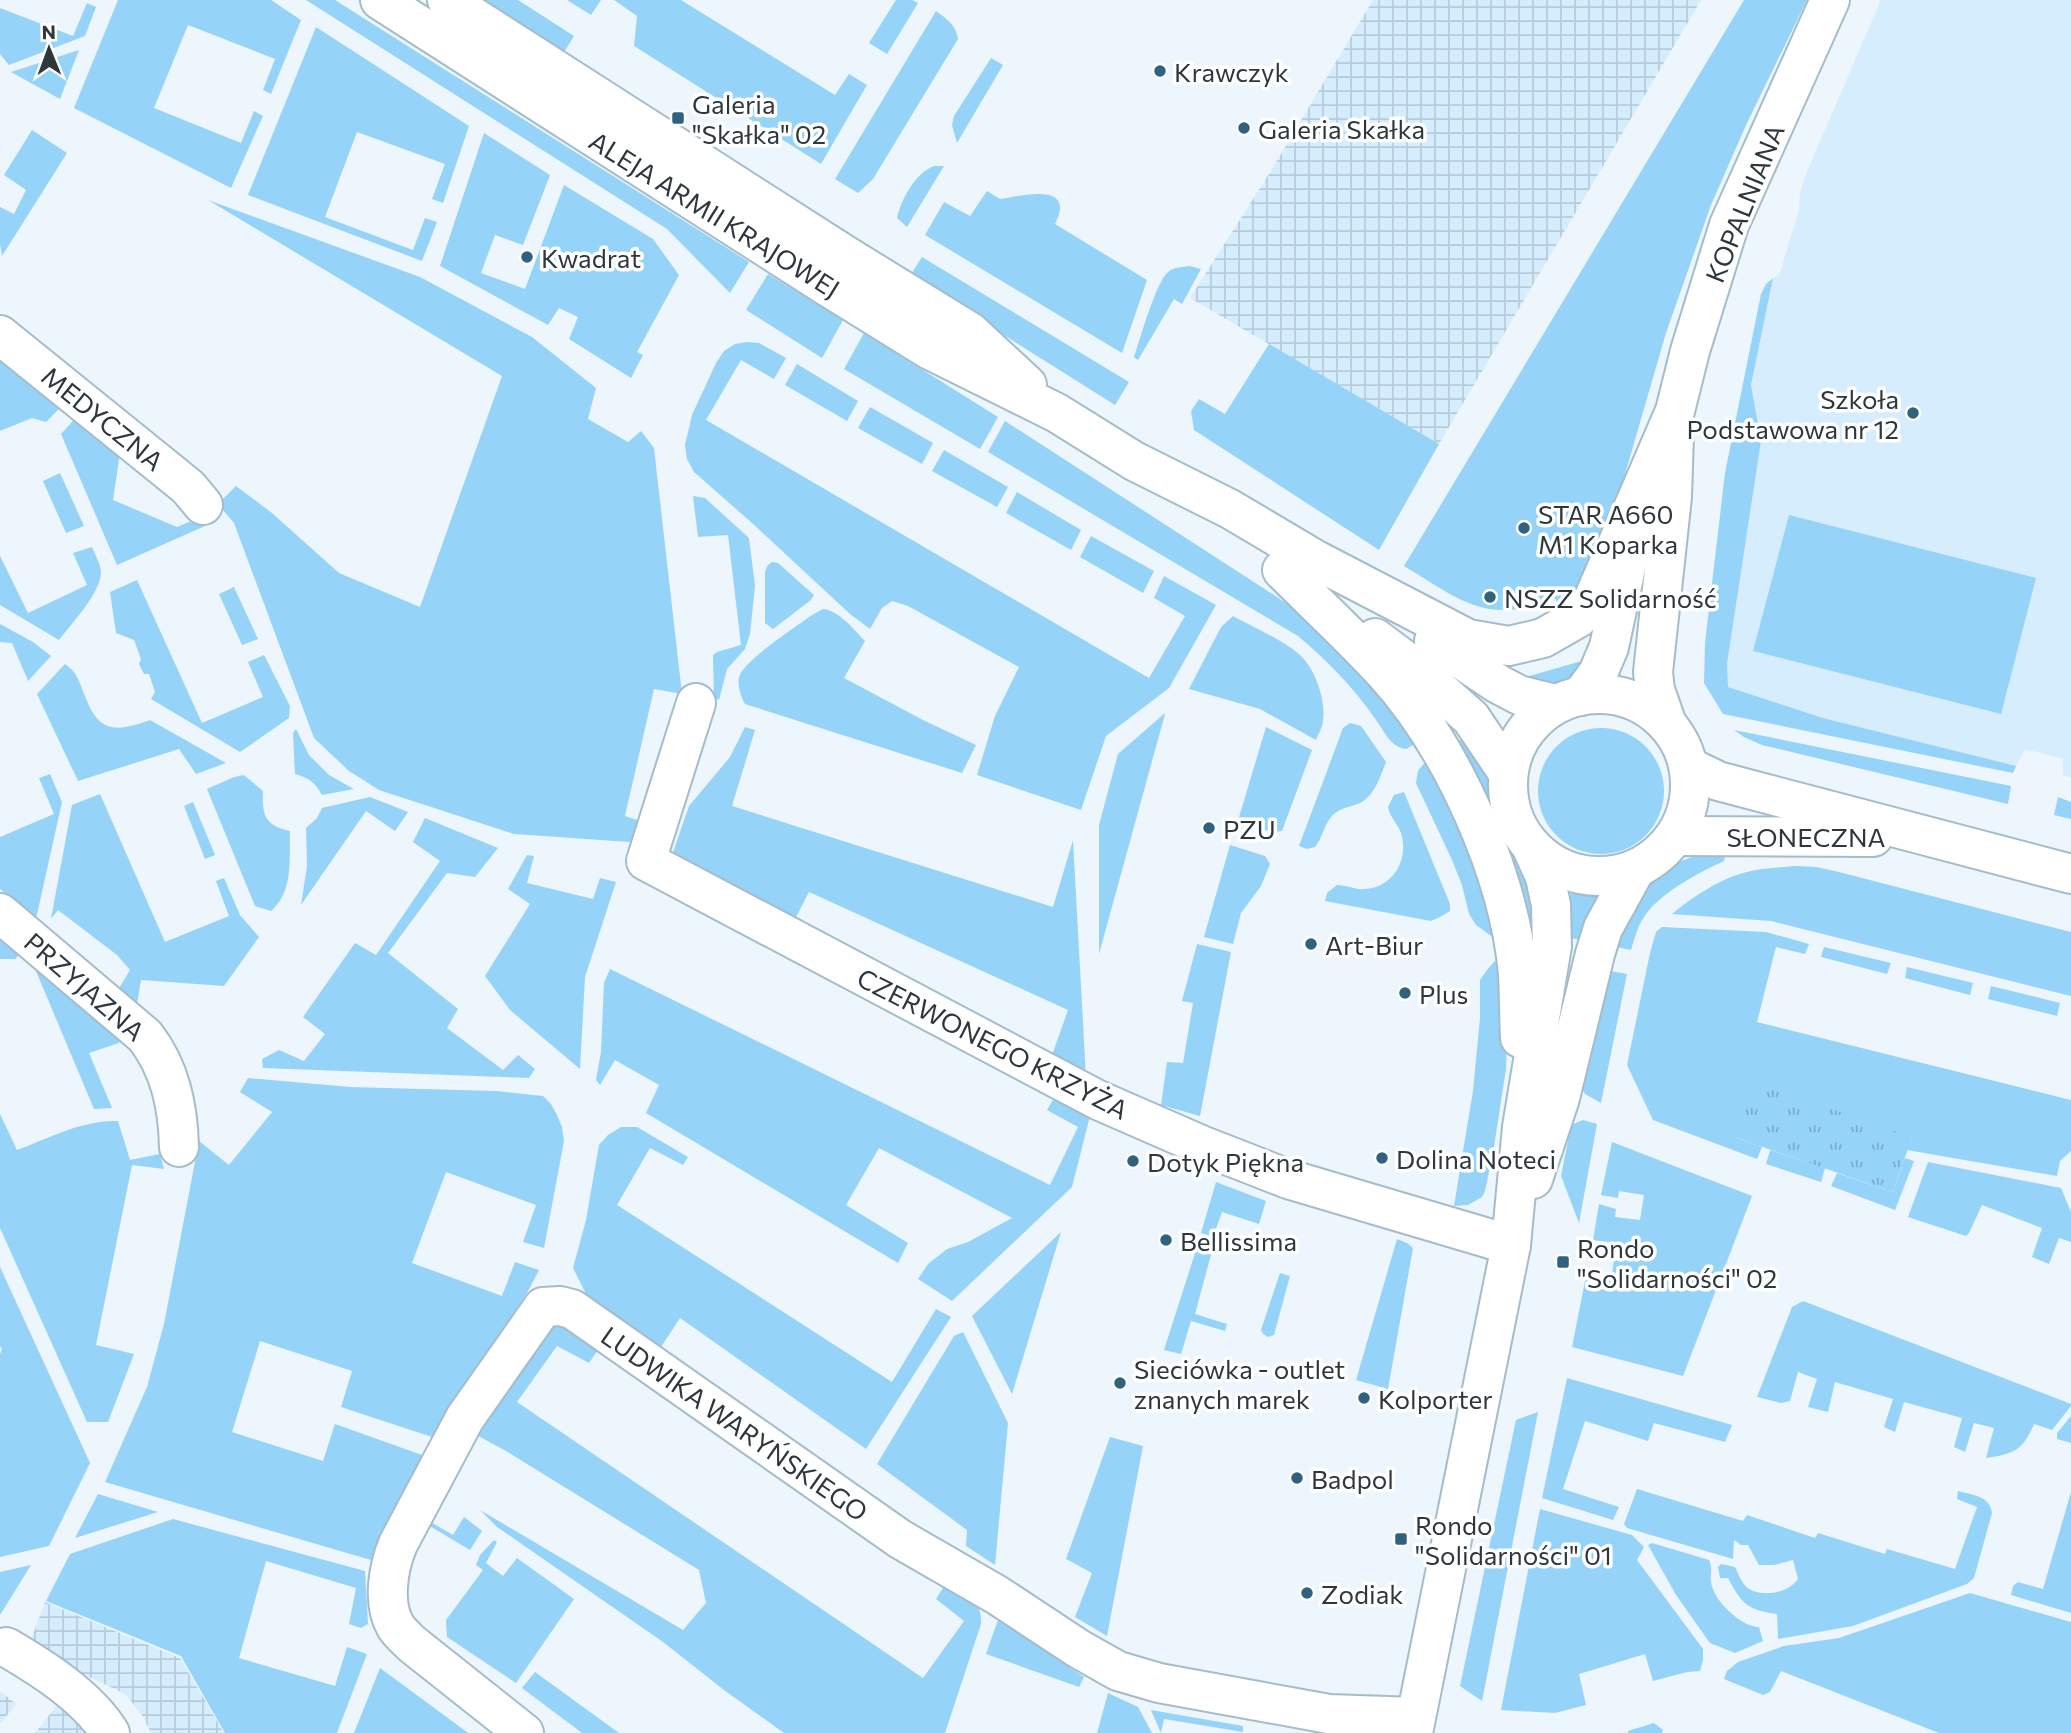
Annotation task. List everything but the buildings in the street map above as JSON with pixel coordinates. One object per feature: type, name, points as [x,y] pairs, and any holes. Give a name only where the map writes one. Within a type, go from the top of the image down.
[{"type":"street","name":"ALEJA ARMII KRAJOWEJ","points":[[380,0],[930,350],[1057,413],[1134,461],[1230,509],[1299,565],[1471,718],[1507,773]]},
{"type":"street","name":"ALEJA ARMII KRAJOWEJ","points":[[447,0],[970,332],[1057,413]]},
{"type":"street","name":"KOPALNIANA","points":[[1566,700],[1598,673],[1609,647],[1644,483],[1675,411],[1690,351],[1729,225],[1830,0]]},
{"type":"street","name":"MEDYCZNA","points":[[0,335],[188,487],[203,505]]},
{"type":"street","name":"KOPALNIANA","points":[[1667,724],[1655,690],[1653,672],[1672,497],[1675,411]]},
{"type":"street","name":"ALEJA ARMII KRAJOWEJ","points":[[1299,565],[1468,639],[1509,646],[1543,638],[1578,618],[1591,604],[1644,483]]},
{"type":"street","name":"ALEJA ARMII KRAJOWEJ","points":[[1299,565],[1519,695],[1566,700]]},
{"type":"street","name":"ALEJA ARMII KRAJOWEJ","points":[[1299,565],[1416,712],[1466,797],[1498,878],[1513,944],[1518,974],[1522,1127]]},
{"type":"street","points":[[1608,694],[1642,704],[1667,724],[1682,744],[1689,767],[1690,802],[1676,836],[1655,858],[1635,870],[1615,876],[1596,877],[1548,864],[1532,848],[1511,811],[1507,773],[1525,731],[1566,700],[1608,694]]},
{"type":"street","name":"CZERWONEGO KRZYŻA","points":[[696,703],[646,861],[1098,1100],[1288,1179],[1511,1245]]},
{"type":"street","name":"SŁONECZNA","points":[[1689,767],[1718,780],[1752,790],[2071,874]]},
{"type":"street","name":"SŁONECZNA","points":[[1676,836],[1936,838]]},
{"type":"street","name":"ALEJA ARMII KRAJOWEJ","points":[[1414,1725],[1511,1245],[1522,1127],[1552,946],[1549,896],[1545,877],[1532,848]]},
{"type":"street","name":"ALEJA ARMII KRAJOWEJ","points":[[1511,1245],[1560,1098],[1603,928],[1635,870]]},
{"type":"street","name":"PRZYJAZNA","points":[[0,913],[145,1036],[157,1051],[174,1096],[179,1147]]},
{"type":"street","name":"LUDWIKA WARYŃSKIEGO","points":[[524,1733],[399,1631],[390,1606],[389,1576],[391,1560],[398,1544],[465,1418],[543,1307],[559,1306],[572,1309],[900,1539],[997,1595],[1079,1649],[1118,1671],[1159,1683],[1329,1714],[1414,1725]]},
{"type":"street","points":[[6,1647],[44,1670],[82,1701],[108,1730]]},
{"type":"shaded area","points":[[1373,0],[1701,0],[1439,444],[1190,298],[1269,174]]},
{"type":"shaded area","name":"Szkoła Podstawowa nr 12","points":[[1881,0],[2071,0],[2071,777],[2063,775],[2063,759],[2025,749],[2016,766],[1823,718],[1728,687],[1727,664],[1761,441],[1751,385],[1773,278],[1779,276],[1799,210],[1800,192],[1806,174]]},
{"type":"shaded area","points":[[45,1602],[180,1658],[224,1733],[151,1733],[142,1715],[125,1694],[27,1650]]},
{"type":"shaded area","points":[[0,1691],[16,1704],[0,1724]]},
{"type":"shaded area","points":[[59,1703],[93,1733],[35,1733]]},
{"type":"green space","points":[[118,0],[271,0],[301,20],[271,94],[263,90],[275,59],[188,25],[154,108],[241,143],[254,111],[263,116],[231,188],[74,108]]},
{"type":"green space","points":[[306,0],[335,0],[749,262],[730,293],[667,229]]},
{"type":"green space","points":[[471,0],[518,0],[574,36],[561,57]]},
{"type":"green space","points":[[567,0],[601,0],[591,15]]},
{"type":"green space","points":[[614,0],[681,0],[835,95],[849,74],[867,85],[821,164],[634,46],[637,16]]},
{"type":"green space","points":[[896,0],[912,0],[918,3],[887,54],[869,43]]},
{"type":"green space","points":[[1744,0],[1807,0],[1747,123],[1711,205],[1666,333],[1605,543],[1564,612],[1553,596],[1511,610],[1475,605],[1458,598],[1404,566]]},
{"type":"green space","points":[[87,3],[96,7],[85,36],[9,65],[0,54],[0,8],[73,36]]},
{"type":"green space","points":[[936,11],[953,26],[958,39],[873,179],[858,193],[835,179]]},
{"type":"green space","points":[[316,27],[469,126],[443,203],[432,199],[445,164],[357,132],[325,217],[413,250],[425,218],[437,222],[422,261],[248,195]]},
{"type":"green space","points":[[79,50],[60,99],[11,72]]},
{"type":"green space","points":[[991,58],[1003,65],[957,143],[952,125],[954,116]]},
{"type":"green space","points":[[32,130],[67,153],[2,256],[0,207],[14,214],[26,190],[4,175]]},
{"type":"green space","points":[[484,133],[550,175],[523,245],[495,235],[481,273],[525,289],[564,185],[653,239],[679,275],[637,352],[643,355],[631,378],[569,339],[578,317],[559,308],[548,325],[440,266]]},
{"type":"green space","points":[[934,166],[944,166],[907,227],[897,218],[902,203],[915,181]]},
{"type":"green space","points":[[987,191],[1000,199],[1032,194],[1053,196],[1059,202],[1060,210],[1055,224],[1147,280],[1122,353],[925,235],[944,202],[970,216]]},
{"type":"green space","points":[[208,200],[420,277],[532,337],[596,388],[588,419],[628,442],[641,431],[654,448],[682,694],[654,689],[625,816],[650,824],[646,833],[630,842],[514,834],[379,790],[349,771],[314,738],[234,523],[218,504],[236,486],[272,513],[339,573],[420,607],[502,376]]},
{"type":"green space","points":[[922,257],[1129,382],[1115,405],[910,276]]},
{"type":"green space","points":[[1190,266],[1201,269],[1182,304],[1174,299],[1138,360],[1134,357],[1158,287],[1168,272]]},
{"type":"green space","points":[[768,274],[843,320],[822,358],[746,310]]},
{"type":"green space","points":[[1773,278],[1751,385],[1761,441],[1727,664],[1728,687],[1823,718],[2016,766],[2013,773],[1723,714],[1704,683],[1705,643],[1725,473],[1761,294]]},
{"type":"green space","points":[[864,333],[998,417],[980,449],[844,369]]},
{"type":"green space","points":[[759,343],[786,358],[774,379],[741,360],[706,420],[1149,678],[1185,616],[1154,598],[1164,576],[1216,605],[1169,688],[1106,736],[1081,810],[977,775],[995,716],[1019,667],[908,606],[892,601],[882,608],[870,629],[850,614],[694,472],[687,459],[685,445],[692,415],[724,351],[735,344]]},
{"type":"green space","points":[[1269,344],[1439,444],[1379,550],[1194,430],[1191,411],[1199,399],[1225,414]]},
{"type":"green space","points":[[0,350],[63,405],[46,422],[32,418],[0,431]]},
{"type":"green space","points":[[797,364],[858,401],[847,421],[785,385]]},
{"type":"green space","points":[[870,407],[933,443],[922,464],[858,428]]},
{"type":"green space","points":[[80,413],[121,446],[113,500],[177,527],[201,517],[205,526],[117,565],[61,434]]},
{"type":"green space","points":[[1005,421],[1319,626],[1420,741],[1406,749],[1392,742],[1350,686],[1298,636],[988,452]]},
{"type":"green space","points":[[944,450],[1008,487],[997,507],[932,471]]},
{"type":"green space","points":[[60,473],[84,526],[66,533],[43,481]]},
{"type":"green space","points":[[1017,492],[1081,530],[1071,550],[1006,513]]},
{"type":"green space","points":[[693,496],[705,498],[749,538],[755,586],[750,634],[745,649],[727,669],[719,700],[714,698],[713,655],[741,645],[728,535],[698,537]]},
{"type":"green space","points":[[1789,515],[2036,578],[2001,714],[1753,651]]},
{"type":"green space","points":[[1091,536],[1154,571],[1143,593],[1080,557]]},
{"type":"green space","points":[[92,547],[101,570],[96,590],[59,640],[0,605],[0,556],[28,613],[87,585],[73,553]]},
{"type":"green space","points":[[772,562],[778,563],[814,595],[773,629],[765,623],[765,572]]},
{"type":"green space","points":[[137,580],[202,723],[263,697],[248,662],[264,655],[290,706],[289,718],[240,752],[151,699],[155,692],[149,674],[144,674],[139,664],[141,659],[134,640],[116,633],[110,592]]},
{"type":"green space","points":[[234,587],[258,639],[242,645],[219,594]]},
{"type":"green space","points":[[823,609],[835,613],[865,641],[844,678],[976,745],[962,773],[745,704],[739,684],[743,670],[771,644]]},
{"type":"green space","points":[[1233,616],[1289,647],[1308,664],[1316,679],[1324,713],[1316,740],[1260,709],[1189,689],[1221,627]]},
{"type":"green space","points":[[0,624],[33,642],[51,656],[28,681],[12,643],[0,642]]},
{"type":"green space","points":[[1585,660],[1561,693],[1526,677]]},
{"type":"green space","points":[[65,664],[75,674],[90,708],[103,723],[118,728],[150,720],[226,763],[196,774],[179,749],[78,781],[37,694]]},
{"type":"green space","points":[[1165,713],[1099,954],[1099,825],[1118,754]]},
{"type":"green space","points":[[1350,723],[1361,726],[1386,762],[1379,779],[1365,800],[1334,814],[1315,847],[1307,849],[1299,846],[1343,728]]},
{"type":"green space","points":[[745,727],[755,730],[732,806],[1053,907],[1073,840],[1086,1078],[1051,1058],[1068,1010],[809,892],[794,921],[670,861],[689,806],[730,757]]},
{"type":"green space","points":[[1266,727],[1312,750],[1282,831],[1273,832],[1237,824]]},
{"type":"green space","points":[[1601,728],[1625,733],[1645,747],[1659,767],[1664,791],[1659,815],[1645,835],[1625,849],[1601,854],[1577,849],[1557,835],[1543,815],[1538,791],[1543,767],[1557,747],[1577,733]]},
{"type":"green space","points":[[296,729],[309,755],[329,775],[354,789],[322,795],[311,781],[295,774],[293,733]]},
{"type":"green space","points":[[1734,730],[2011,786],[2008,804],[1762,745]]},
{"type":"green space","points":[[1472,733],[1499,784],[1500,813],[1515,849],[1526,863],[1540,931],[1526,931],[1456,743]]},
{"type":"green space","points":[[1426,761],[1446,795],[1480,879],[1494,938],[1476,925],[1469,914],[1452,860],[1416,783],[1418,771]]},
{"type":"green space","points":[[50,774],[62,802],[36,919],[0,889],[0,837],[54,814],[39,778]]},
{"type":"green space","points":[[244,775],[263,791],[263,807],[270,822],[290,831],[287,884],[284,894],[271,911],[255,906],[207,789]]},
{"type":"green space","points":[[1404,792],[1450,904],[1450,911],[1431,921],[1325,901],[1327,893],[1337,885],[1374,888],[1390,879],[1400,864],[1403,846],[1401,833],[1388,807],[1394,795]]},
{"type":"green space","points":[[100,794],[165,942],[229,916],[216,881],[224,878],[240,915],[259,937],[224,986],[141,980],[137,1004],[118,990],[130,970],[117,955],[58,910],[51,919],[72,805]]},
{"type":"green space","points":[[370,797],[408,812],[395,831],[366,811],[301,905],[307,866],[306,828],[317,818],[322,808]]},
{"type":"green space","points":[[2058,797],[2071,802],[2071,819],[2054,815]]},
{"type":"green space","points":[[193,802],[215,855],[205,859],[184,806]]},
{"type":"green space","points":[[425,818],[498,848],[475,877],[447,873],[388,953],[458,1009],[447,1028],[503,1070],[518,1055],[535,1069],[529,1078],[263,1068],[262,1059],[279,1050],[304,1061],[325,1034],[303,1017],[355,943],[376,955],[440,861],[413,842]]},
{"type":"green space","points":[[1230,845],[1265,856],[1270,864],[1261,886],[1241,913],[1233,944],[1204,937]]},
{"type":"green space","points":[[1727,848],[1724,861],[1682,883],[1653,906],[1641,922],[1631,950],[1612,946],[1642,890],[1654,876],[1684,860]]},
{"type":"green space","points":[[527,855],[534,856],[527,883],[593,899],[600,878],[616,882],[585,977],[580,1069],[510,1010],[485,976],[530,904],[508,889]]},
{"type":"green space","points":[[1795,866],[1839,872],[2071,932],[2071,996],[1771,921],[1672,914],[1704,891],[1732,877],[1754,870]]},
{"type":"green space","points":[[1573,890],[1599,894],[1601,899],[1589,942],[1567,937],[1570,896]]},
{"type":"green space","points":[[1662,927],[1766,932],[1809,944],[1805,954],[1776,947],[1757,1022],[2071,1100],[2071,1151],[2060,1161],[2057,1176],[1907,1150],[1912,1137],[1734,1137],[1762,1147],[1757,1159],[1653,1120],[1627,1065],[1650,953],[1656,932]]},
{"type":"green space","points":[[0,932],[22,947],[16,959],[0,959]]},
{"type":"green space","points":[[1197,944],[1231,952],[1200,1116],[1161,1105],[1167,1062],[1183,1063],[1193,1003],[1182,1001]]},
{"type":"green space","points":[[1824,947],[1891,963],[1887,974],[1821,957]]},
{"type":"green space","points":[[1502,958],[1506,1069],[1493,1153],[1482,1197],[1468,1205],[1454,1206],[1473,1091],[1480,1018],[1480,980],[1494,962]]},
{"type":"green space","points":[[33,964],[120,1038],[119,1043],[89,1053],[112,1108],[94,1109]]},
{"type":"green space","points":[[1907,967],[1973,983],[1970,995],[1905,978]]},
{"type":"green space","points":[[610,969],[1050,1185],[1078,1127],[1047,1110],[1054,1098],[1090,1116],[1072,1187],[952,1301],[918,1279],[928,1264],[947,1249],[968,1242],[1012,1218],[879,1148],[846,1205],[908,1243],[898,1263],[646,1113],[659,1085],[615,1060],[600,1085],[596,1080],[601,1052],[604,983]]},
{"type":"green space","points":[[1605,970],[1627,974],[1601,1103],[1585,1094],[1579,1085]]},
{"type":"green space","points":[[1991,986],[2060,1003],[2057,1016],[1988,999]]},
{"type":"green space","points":[[248,1078],[350,1087],[496,1091],[543,1096],[551,1104],[562,1127],[564,1141],[544,1248],[523,1242],[536,1205],[446,1172],[412,1263],[502,1296],[515,1262],[539,1270],[527,1293],[432,1437],[341,1407],[352,1371],[260,1341],[232,1432],[323,1461],[335,1424],[422,1455],[371,1560],[105,1482],[147,1387],[164,1324],[199,1141],[229,1165],[272,1112],[240,1092]]},
{"type":"green space","points":[[1754,1082],[1912,1137],[1893,1192],[1734,1137]]},
{"type":"green space","points":[[0,1114],[17,1150],[91,1123],[118,1121],[130,1160],[160,1154],[164,1169],[132,1165],[96,1345],[134,1354],[108,1422],[87,1422],[0,1228]]},
{"type":"green space","points":[[1583,1120],[1597,1124],[1579,1223],[1561,1176],[1571,1125]]},
{"type":"green space","points":[[621,1127],[637,1127],[688,1157],[683,1165],[650,1148],[617,1205],[892,1382],[936,1309],[951,1317],[866,1449],[680,1318],[661,1347],[596,1305],[586,1294],[573,1268],[586,1220],[599,1145]]},
{"type":"green space","points":[[1612,1142],[1752,1196],[1683,1376],[1572,1347],[1587,1271],[1612,1275],[1616,1243],[1593,1240],[1599,1204],[1616,1209],[1615,1217],[1640,1220],[1644,1195],[1619,1191],[1618,1198],[1601,1195]]},
{"type":"green space","points":[[1770,1150],[1825,1168],[1821,1182],[1766,1164]]},
{"type":"green space","points":[[1905,1158],[1914,1161],[1895,1210],[1831,1186],[1837,1173],[1893,1192]]},
{"type":"green space","points":[[1928,1162],[2061,1188],[2071,1212],[2071,1242],[2059,1238],[2049,1264],[2032,1257],[2042,1228],[1982,1205],[1966,1236],[1908,1217]]},
{"type":"green space","points":[[1216,1182],[1266,1201],[1259,1224],[1222,1212],[1213,1237],[1201,1233]]},
{"type":"green space","points":[[1061,1232],[1012,1394],[972,1316]]},
{"type":"green space","points":[[1397,1239],[1413,1248],[1388,1389],[1356,1380]]},
{"type":"green space","points":[[1197,1247],[1212,1251],[1195,1314],[1227,1324],[1225,1331],[1191,1321],[1181,1354],[1164,1350]]},
{"type":"green space","points":[[0,1267],[90,1463],[49,1546],[0,1557],[2,1349]]},
{"type":"green space","points":[[1280,1273],[1290,1276],[1274,1335],[1268,1337],[1261,1330]]},
{"type":"green space","points":[[1803,1301],[2071,1406],[2052,1430],[2034,1424],[2026,1440],[2016,1450],[1986,1458],[1994,1428],[1974,1423],[1965,1452],[1954,1447],[1962,1418],[1904,1402],[1895,1432],[1884,1427],[1893,1399],[1835,1382],[1828,1412],[1808,1407],[1817,1379],[1798,1372],[1790,1401],[1781,1403],[1757,1397],[1792,1307]]},
{"type":"green space","points":[[554,1321],[600,1347],[589,1363],[557,1346],[517,1402],[923,1678],[964,1621],[936,1599],[946,1583],[976,1603],[981,1624],[945,1733],[784,1733],[663,1642],[497,1527],[480,1510],[683,1630],[706,1603],[699,1570],[469,1431]]},
{"type":"green space","points":[[963,1332],[1008,1423],[995,1565],[966,1546],[967,1530],[877,1464],[954,1336]]},
{"type":"green space","points":[[1567,1378],[1732,1425],[1725,1442],[1654,1423],[1648,1441],[1585,1421],[1563,1489],[1619,1507],[1613,1520],[1542,1498]]},
{"type":"green space","points":[[1538,1412],[1482,1701],[1460,1686],[1516,1420]]},
{"type":"green space","points":[[2071,1416],[2071,1443],[2057,1439],[2057,1433]]},
{"type":"green space","points":[[1110,1437],[1143,1446],[1107,1636],[1075,1617],[1092,1573],[1066,1559]]},
{"type":"green space","points":[[1637,1489],[1743,1521],[1747,1515],[1815,1538],[1818,1533],[1885,1554],[1887,1549],[1955,1569],[1977,1507],[1957,1499],[1958,1491],[1984,1500],[1991,1507],[1992,1513],[1974,1578],[1967,1584],[1853,1626],[1778,1639],[1777,1614],[1752,1608],[1737,1594],[1728,1578],[1720,1578],[1718,1567],[1721,1564],[1735,1567],[1748,1588],[1771,1593],[1789,1587],[1798,1579],[1793,1560],[1774,1565],[1759,1565],[1748,1545],[1741,1545],[1734,1540],[1733,1559],[1627,1528],[1624,1524]]},
{"type":"green space","points":[[2071,1492],[2071,1613],[2011,1595],[2013,1586],[2018,1582],[2043,1589]]},
{"type":"green space","points":[[98,1494],[158,1512],[75,1538]]},
{"type":"green space","points":[[1540,1509],[1632,1535],[1644,1547],[1637,1560],[1703,1649],[1700,1671],[1653,1681],[1645,1654],[1579,1674],[1586,1705],[1555,1713],[1501,1710]]},
{"type":"green space","points":[[464,1517],[482,1531],[470,1550],[423,1522],[424,1518],[453,1535]]},
{"type":"green space","points":[[173,1519],[365,1571],[368,1624],[361,1628],[349,1624],[356,1588],[266,1561],[239,1658],[335,1686],[347,1647],[367,1654],[337,1733],[225,1733],[181,1656],[46,1601],[70,1554]]},
{"type":"green space","points":[[494,1540],[497,1542],[486,1563],[503,1576],[517,1558],[574,1599],[516,1683],[447,1637],[446,1620],[483,1570],[476,1565],[480,1555]]},
{"type":"green space","points":[[1652,1543],[1709,1560],[1711,1582],[1717,1597],[1736,1618],[1759,1627],[1763,1641],[1735,1653],[1710,1643],[1676,1595],[1648,1545]]},
{"type":"green space","points":[[31,1565],[0,1615],[0,1572]]},
{"type":"green space","points":[[1970,1593],[2071,1622],[2071,1733],[1939,1733],[1781,1671],[1770,1692],[1763,1695],[1724,1679],[1727,1671],[1738,1662],[1784,1646],[1839,1638]]},
{"type":"green space","points":[[998,1620],[1084,1677],[1079,1687],[986,1654]]},
{"type":"green space","points":[[380,1668],[456,1724],[468,1733],[354,1733]]},
{"type":"green space","points":[[535,1672],[619,1733],[582,1733],[522,1688]]},
{"type":"green space","points":[[1108,1693],[1138,1707],[1152,1733],[1097,1733]]},
{"type":"green space","points":[[1151,1710],[1243,1726],[1243,1732],[1164,1719],[1161,1733]]},
{"type":"green space","points":[[1654,1723],[1663,1730],[1662,1733],[1628,1733],[1628,1731]]},
{"type":"place","name":"Krawczyk","points":[[1160,71]]},
{"type":"place","name":"Galeria \"Skałka\" 02","points":[[678,118]]},
{"type":"place","name":"Galeria Skałka","points":[[1244,128]]},
{"type":"place","name":"Kwadrat","points":[[527,257]]},
{"type":"place","name":"Szkoła Podstawowa nr 12","points":[[1913,413]]},
{"type":"place","name":"STAR A660 M1 Koparka","points":[[1524,528]]},
{"type":"place","name":"NSZZ Solidarność","points":[[1490,597]]},
{"type":"place","name":"PZU","points":[[1209,828]]},
{"type":"place","name":"Art-Biur","points":[[1311,944]]},
{"type":"place","name":"Plus","points":[[1405,993]]},
{"type":"place","name":"Dolina Noteci","points":[[1382,1158]]},
{"type":"place","name":"Dotyk Piękna","points":[[1133,1161]]},
{"type":"place","name":"Bellissima","points":[[1166,1240]]},
{"type":"place","name":"Rondo \"Solidarności\" 02","points":[[1563,1262]]},
{"type":"place","name":"Sieciówka - outlet znanych marek","points":[[1120,1383]]},
{"type":"place","name":"Kolporter","points":[[1364,1398]]},
{"type":"place","name":"Badpol","points":[[1297,1478]]},
{"type":"place","name":"Rondo \"Solidarności\" 01","points":[[1401,1539]]},
{"type":"place","name":"Zodiak","points":[[1307,1593]]}]
